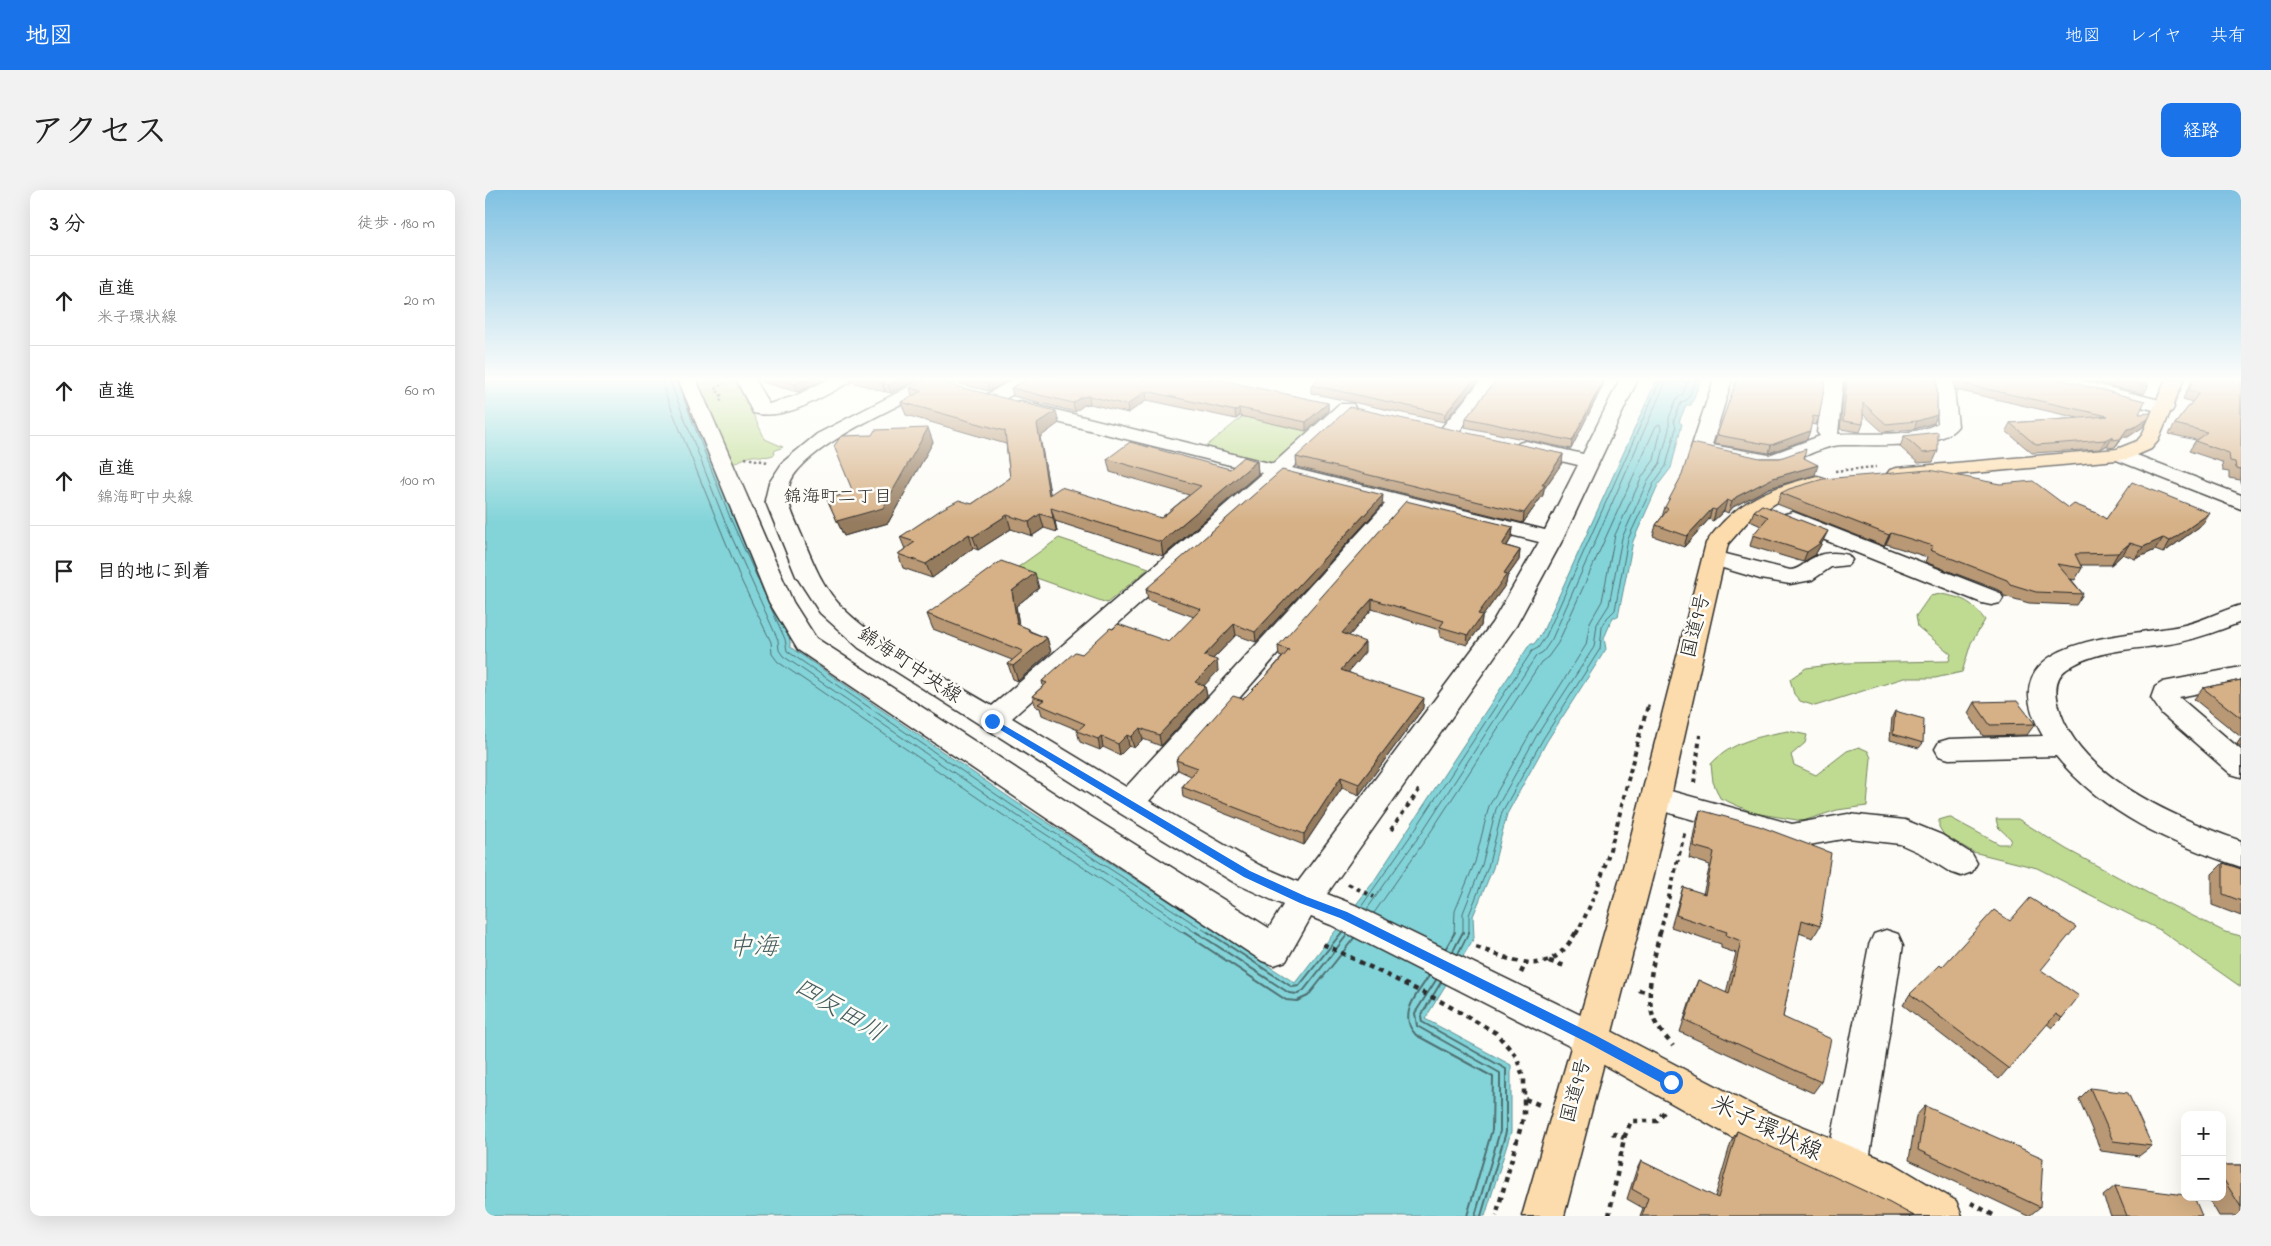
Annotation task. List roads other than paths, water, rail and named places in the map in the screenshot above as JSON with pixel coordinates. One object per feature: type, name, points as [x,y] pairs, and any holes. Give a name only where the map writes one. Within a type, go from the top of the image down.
[{"type":"main road","points":[[1876,472],[2085,460],[2121,455],[2144,445],[2151,437],[2156,427]]},
{"type":"main road","name":"国道9号","points":[[1543,1216],[1656,798],[1717,543],[1742,514],[1777,494],[1840,475]]},
{"type":"main road","name":"米子環状線","points":[[1591,1039],[1744,1122],[1847,1167],[1955,1208]]},
{"type":"street","points":[[707,427],[781,602],[807,644],[1274,950],[1304,900],[1503,626],[1552,539],[1605,427]]},
{"type":"street","name":"錦海町中央線","points":[[855,427],[824,438],[789,466],[779,482],[776,500],[808,576],[829,608],[868,642],[992,721],[1247,874],[1304,900],[1351,897],[1471,962],[1591,1039]]},
{"type":"street","points":[[1104,427],[1552,539]]},
{"type":"street","points":[[992,721],[1325,427]]},
{"type":"street","points":[[1435,427],[1459,432],[1462,427]]},
{"type":"street","points":[[1708,427],[1701,448],[1768,462],[1816,442],[1832,440],[1892,440],[1941,432],[1947,427]]},
{"type":"street","points":[[1828,427],[1827,432],[1832,440]]},
{"type":"street","points":[[1505,443],[1588,461]]},
{"type":"street","points":[[2121,455],[2241,503]]},
{"type":"street","points":[[1129,804],[1401,501]]},
{"type":"street","points":[[1758,505],[1991,598]]},
{"type":"street","points":[[1714,558],[1783,576],[1799,577],[1821,562],[1840,560]]},
{"type":"street","points":[[2241,613],[2203,628],[2181,634],[2075,653],[2056,665],[2043,678],[2042,698],[2048,721],[2064,746],[2085,770],[2112,792],[2168,826],[2241,854]]},
{"type":"street","points":[[2241,676],[2173,688],[2165,693],[2165,698],[2172,707],[2241,766]]},
{"type":"street","points":[[1949,749],[2064,746]]},
{"type":"street","points":[[1656,798],[1793,836],[1848,826],[1905,832],[1931,844],[1961,862]]},
{"type":"street","points":[[1847,1167],[1886,945]]},
{"type":"water","name":"中海","points":[[485,427],[700,427],[774,606],[790,638],[790,647],[1013,800],[1295,983],[1372,884],[1530,644],[1534,644],[1542,633],[1635,427],[1681,427],[1671,468],[1658,485],[1633,541],[1618,617],[1613,617],[1604,638],[1606,649],[1547,741],[1507,814],[1493,868],[1473,916],[1474,938],[1425,1019],[1511,1065],[1511,1132],[1485,1216],[485,1216]]},
{"type":"district","name":"錦海町二丁目","points":[[838,498]]},
{"type":"water label","name":"四反田川","points":[[839,1011]]}]
